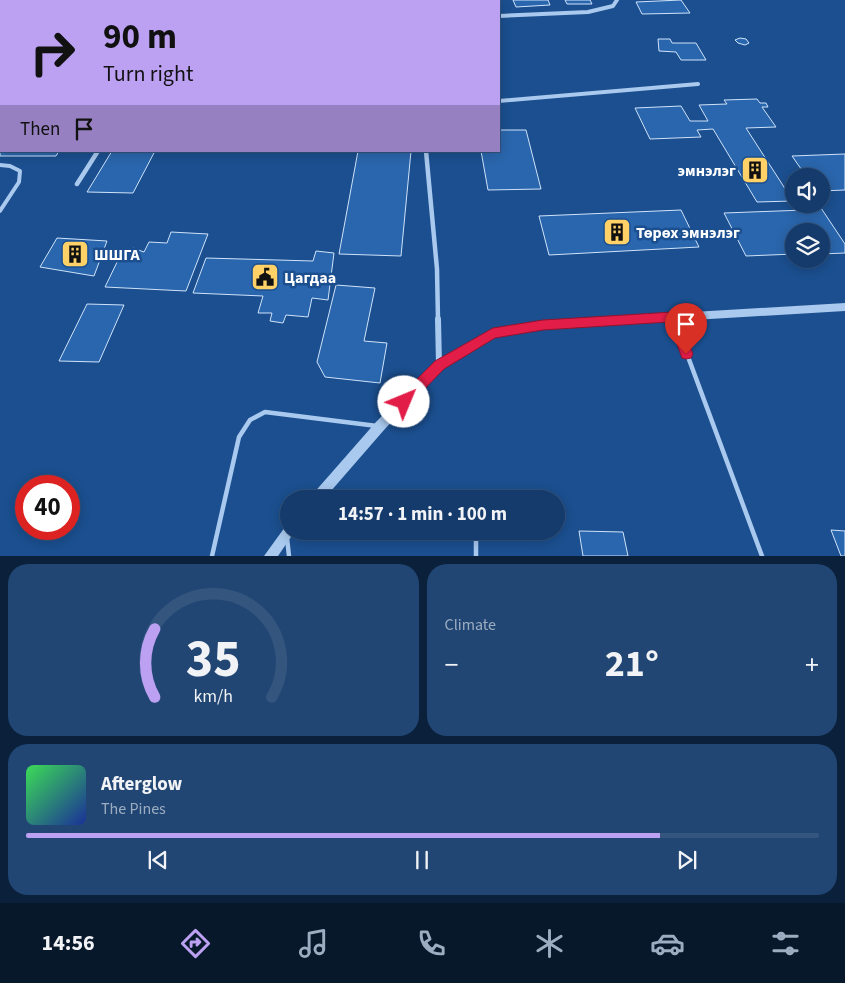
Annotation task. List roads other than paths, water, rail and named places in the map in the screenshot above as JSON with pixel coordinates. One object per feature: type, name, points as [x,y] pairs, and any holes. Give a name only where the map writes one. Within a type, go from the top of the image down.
[{"type":"street","points":[[500,16],[588,12],[613,6],[618,0]]},
{"type":"street","points":[[500,100],[698,84]]},
{"type":"street","points":[[77,184],[97,152]]},
{"type":"street","points":[[426,152],[437,269],[439,365]]},
{"type":"street","points":[[324,490],[380,426],[439,365],[493,333],[543,325],[845,307]]},
{"type":"street","points":[[270,556],[282,540]]},
{"type":"lane","points":[[0,165],[10,166],[20,171],[19,182],[0,211]]},
{"type":"lane","points":[[673,317],[762,556]]},
{"type":"lane","points":[[212,556],[240,437],[250,420],[265,412],[380,426]]},
{"type":"lane","points":[[289,540],[290,556]]},
{"type":"lane","points":[[476,540],[476,556]]},
{"type":"place","name":"эмнэлэг","points":[[755,170]]},
{"type":"place","name":"Төрөх эмнэлэг","points":[[617,232]]},
{"type":"place","name":"ШШГА","points":[[75,254]]},
{"type":"place","name":"Цагдаа","points":[[265,277]]}]
